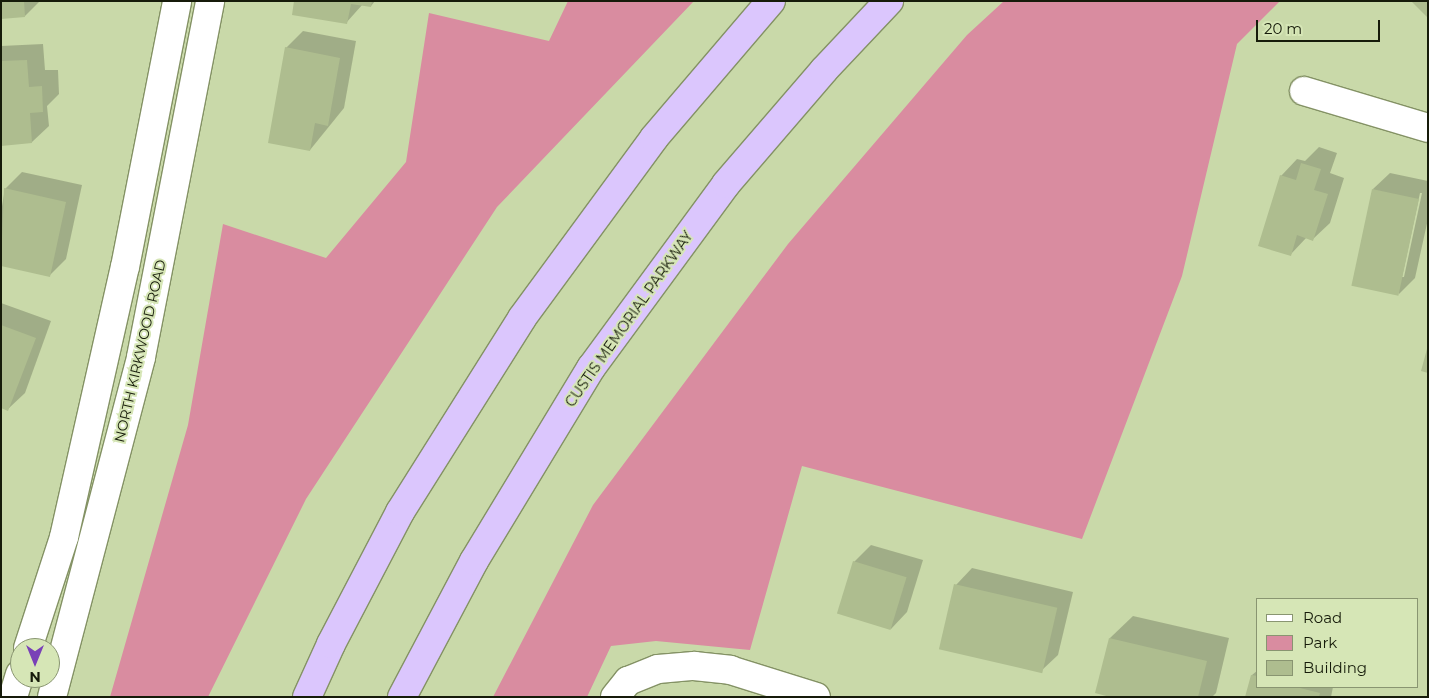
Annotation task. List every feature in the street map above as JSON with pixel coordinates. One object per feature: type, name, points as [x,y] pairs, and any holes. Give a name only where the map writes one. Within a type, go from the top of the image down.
[{"type":"highway","points":[[308,697],[331,644],[400,512],[522,318],[654,138],[771,1]]},
{"type":"highway","name":"CUSTIS MEMORIAL PARKWAY","points":[[402,697],[474,561],[591,368],[726,184],[812,84],[888,1]]},
{"type":"highway","points":[[294,697],[331,644]]},
{"type":"main road","points":[[31,638],[70,509],[125,267],[177,1]]},
{"type":"main road","name":"NORTH KIRKWOOD ROAD","points":[[52,697],[141,357],[210,1]]},
{"type":"main road","points":[[1304,91],[1428,128]]},
{"type":"main road","points":[[615,697],[628,681],[658,669],[694,666],[730,670],[816,697]]},
{"type":"green space","points":[[568,1],[694,1],[497,207],[306,499],[208,697],[110,697],[188,425],[223,224],[326,258],[406,162],[429,13],[549,41]]},
{"type":"green space","points":[[1004,1],[1280,1],[1237,44],[1182,276],[1082,539],[802,466],[750,650],[656,641],[611,646],[587,697],[493,697],[593,505],[788,244],[967,35]]},
{"type":"building","points":[[1,1],[24,1],[25,17],[1,19]]},
{"type":"building","points":[[294,1],[372,1],[371,7],[351,4],[347,24],[292,15]]},
{"type":"building","points":[[1411,1],[1428,1],[1428,18]]},
{"type":"building","points":[[285,47],[340,58],[328,126],[315,123],[310,151],[268,143]]},
{"type":"building","points":[[27,60],[29,87],[42,86],[43,112],[30,113],[32,143],[1,146],[1,61]]},
{"type":"building","points":[[1301,163],[1321,169],[1314,190],[1328,194],[1313,241],[1297,235],[1291,256],[1258,246],[1280,175],[1296,180]]},
{"type":"building","points":[[4,188],[66,202],[50,277],[1,266]]},
{"type":"building","points":[[1372,189],[1419,199],[1398,296],[1351,286]]},
{"type":"building","points":[[1,325],[36,338],[8,411],[1,408]]},
{"type":"building","points":[[1428,349],[1428,373],[1421,371]]},
{"type":"building","points":[[853,561],[907,577],[890,630],[837,614]]},
{"type":"building","points":[[954,584],[1057,608],[1042,673],[939,649]]},
{"type":"building","points":[[1109,638],[1207,661],[1198,697],[1110,697],[1095,693]]},
{"type":"building","points":[[1251,675],[1256,676],[1256,688],[1300,688],[1320,693],[1319,697],[1245,697]]}]
